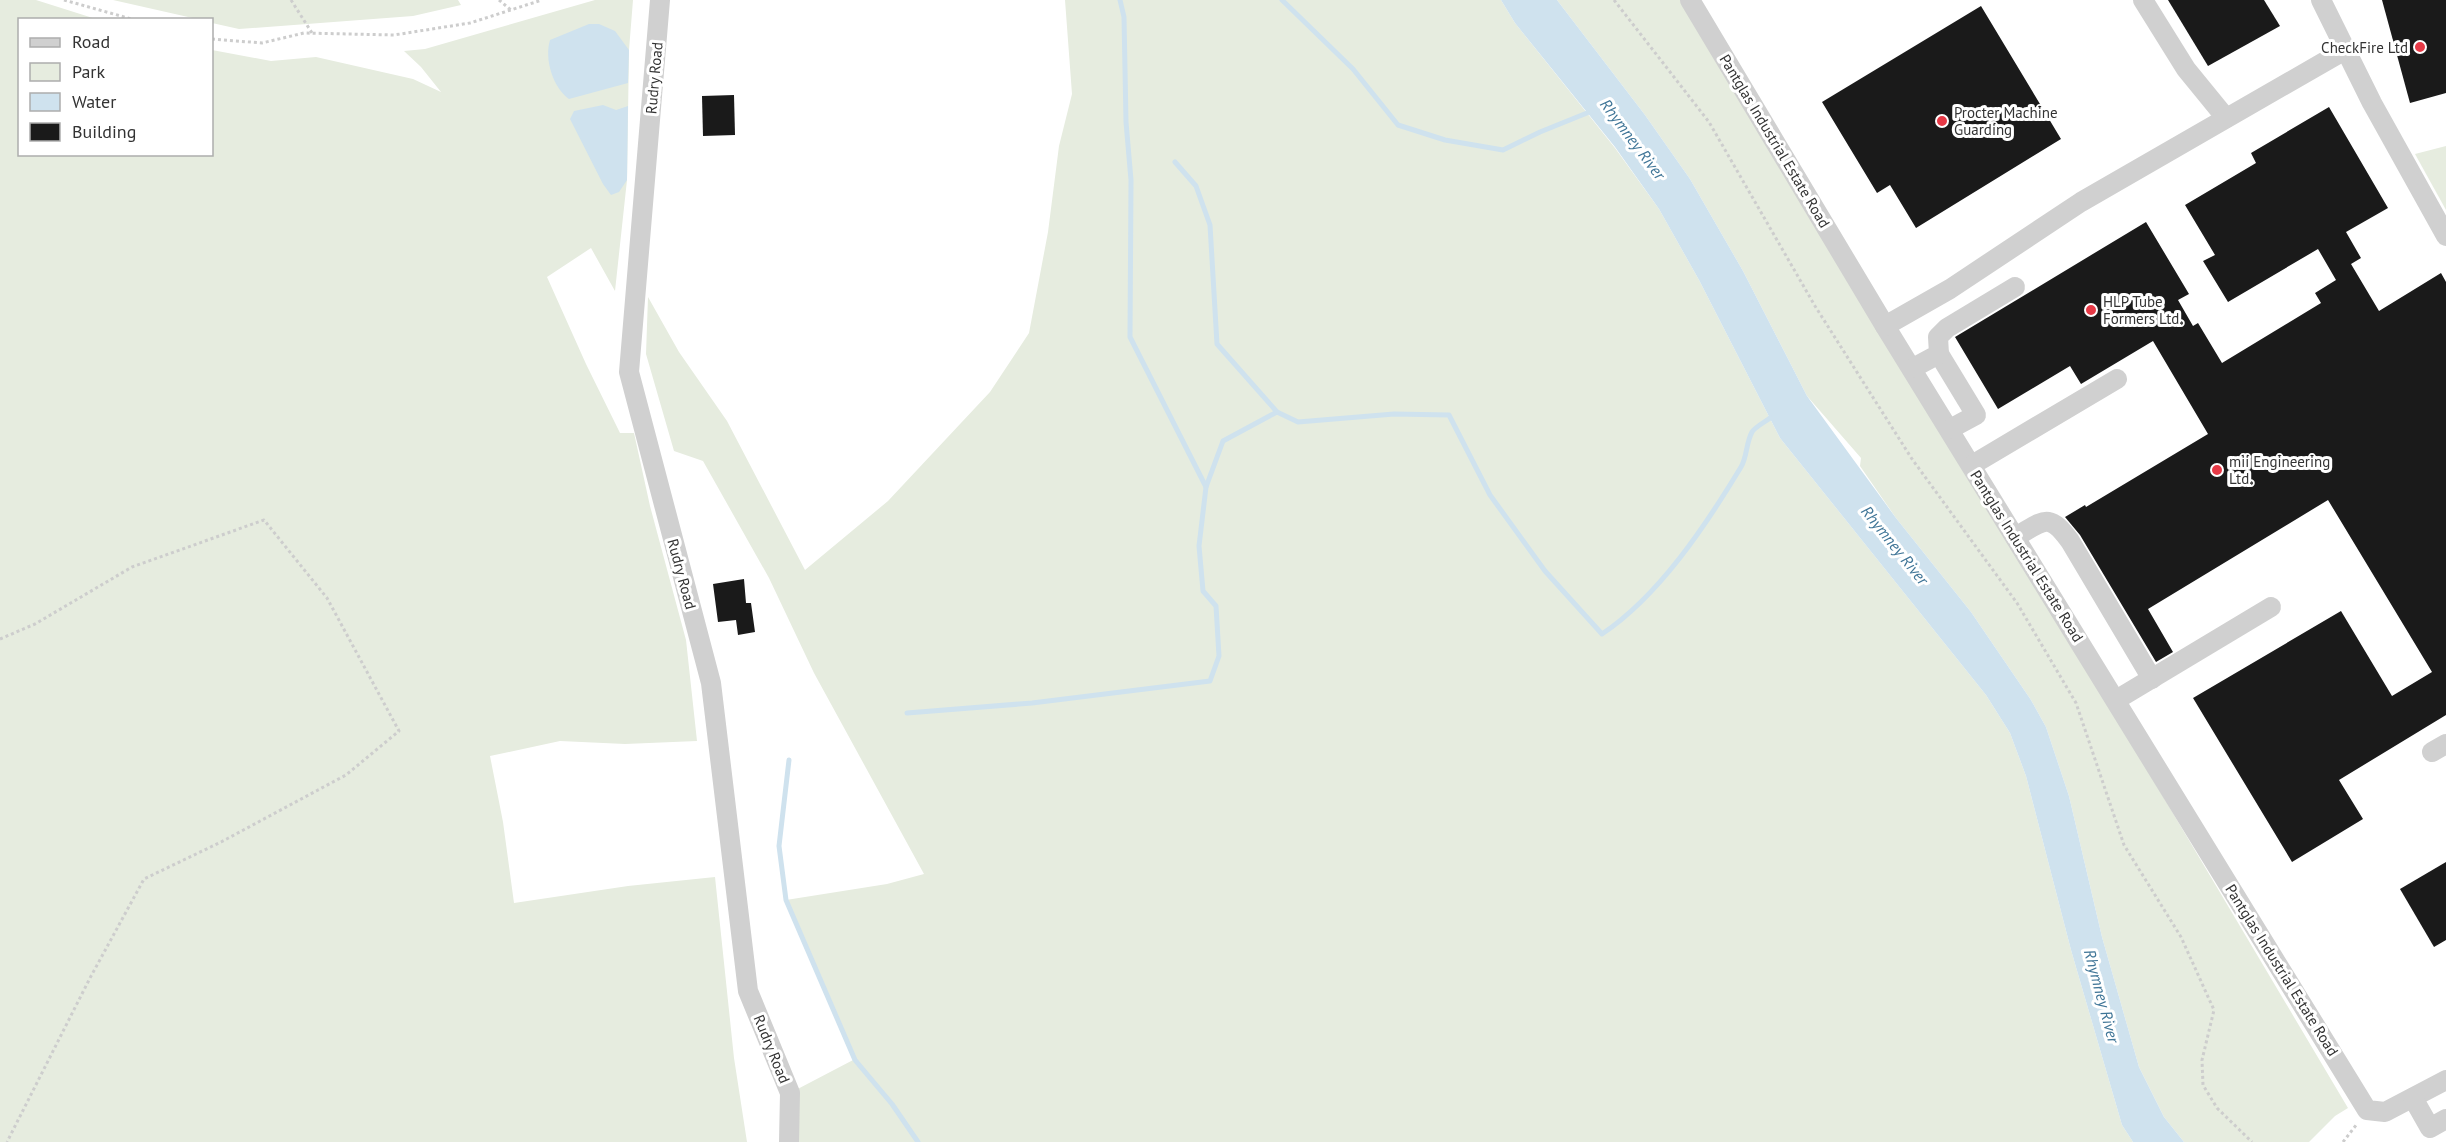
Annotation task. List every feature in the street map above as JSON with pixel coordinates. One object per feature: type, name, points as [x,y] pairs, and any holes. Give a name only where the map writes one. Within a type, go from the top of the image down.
[{"type":"street","name":"Rudry Road","points":[[660,0],[629,372],[711,682],[748,991],[790,1093],[789,1142]]},
{"type":"street","name":"Pantglas Industrial Estate Road","points":[[1690,0],[2014,537],[2367,1110],[2385,1112],[2413,1098]]},
{"type":"street","points":[[2143,0],[2186,69],[2226,118]]},
{"type":"street","points":[[2321,0],[2345,50],[2446,236]]},
{"type":"street","points":[[1886,326],[1950,289],[2081,202],[2345,50]]},
{"type":"street","points":[[1950,429],[1976,415],[1939,354],[1938,337],[2015,287]]},
{"type":"street","points":[[1912,368],[1939,354]]},
{"type":"street","points":[[1972,465],[2117,379]]},
{"type":"street","points":[[2014,537],[2038,524],[2050,521],[2057,524],[2081,558],[2152,678]]},
{"type":"street","points":[[2116,700],[2271,607]]},
{"type":"street","points":[[2446,1080],[2413,1098],[2430,1128],[2446,1119]]},
{"type":"path","points":[[64,0],[128,18]]},
{"type":"path","points":[[291,0],[312,33]]},
{"type":"path","points":[[499,0],[511,10]]},
{"type":"path","points":[[213,39],[262,43],[304,33],[394,35],[470,23],[542,0]]},
{"type":"path","points":[[1614,0],[1709,122],[1821,316],[1912,459],[2017,603],[2076,703],[2124,845],[2181,937],[2214,1010],[2202,1060],[2204,1085],[2217,1108],[2252,1142]]},
{"type":"path","points":[[0,639],[35,624],[132,567],[264,520],[327,598],[399,731],[346,775],[221,842],[144,879],[90,978],[7,1142]]},
{"type":"green space","points":[[0,0],[36,0],[93,18],[18,18],[18,156],[213,156],[213,50],[271,61],[316,57],[413,79],[441,92],[421,67],[404,51],[425,49],[595,0],[633,0],[629,50],[627,180],[615,291],[591,248],[547,277],[620,433],[634,433],[650,506],[686,640],[697,741],[625,744],[560,741],[490,756],[503,822],[514,903],[628,886],[715,877],[734,1058],[747,1142],[0,1142]]},
{"type":"green space","points":[[113,0],[458,0],[461,5],[413,16],[239,29],[213,23],[213,18],[193,18]]},
{"type":"green space","points":[[1065,0],[1501,0],[1515,23],[1615,148],[1659,209],[1699,280],[1780,438],[1986,695],[2010,733],[2026,776],[2071,950],[2122,1125],[2133,1142],[789,1142],[790,1093],[855,1059],[786,900],[887,884],[924,874],[814,673],[769,578],[703,461],[674,451],[646,354],[648,297],[679,352],[727,421],[805,570],[888,501],[990,392],[1029,333],[1048,232],[1059,146],[1072,94]]},
{"type":"green space","points":[[1557,0],[1683,0],[2117,719],[2348,1108],[2335,1116],[2309,1142],[2184,1142],[2164,1117],[2139,1067],[2102,937],[2069,796],[2046,727],[2031,700],[1971,612],[1896,518],[1860,466],[1861,458],[1807,396],[1743,271],[1690,179],[1645,115]]},
{"type":"green space","points":[[2446,146],[2446,210],[2415,154]]},
{"type":"water","name":"Rhymney River","points":[[1501,0],[1557,0],[1645,115],[1690,179],[1743,271],[1807,396],[1896,518],[1971,612],[2031,700],[2046,727],[2069,796],[2102,937],[2139,1067],[2164,1117],[2184,1142],[2133,1142],[2122,1125],[2071,950],[2026,776],[2010,733],[1986,695],[1780,438],[1699,280],[1659,209],[1615,147],[1515,23]]},
{"type":"water","points":[[589,24],[599,24],[615,31],[629,50],[628,83],[569,99],[558,88],[551,72],[548,56],[550,40]]},
{"type":"water","points":[[603,105],[616,110],[628,106],[627,180],[619,192],[611,195],[603,184],[570,119],[574,111]]},
{"type":"building","points":[[2168,0],[2264,0],[2280,26],[2208,66]]},
{"type":"building","name":"CheckFire Ltd","points":[[2382,0],[2446,0],[2446,93],[2410,103]]},
{"type":"building","name":"Procter Machine Guarding","points":[[1981,6],[2061,139],[1916,228],[1890,185],[1877,193],[1822,102]]},
{"type":"building","points":[[734,95],[735,135],[703,136],[702,96]]},
{"type":"building","points":[[2329,107],[2388,208],[2346,232],[2361,258],[2351,264],[2379,311],[2441,273],[2446,282],[2446,715],[2339,780],[2363,819],[2292,862],[2193,698],[2341,611],[2392,696],[2432,672],[2328,500],[2148,609],[2173,652],[2156,662],[2080,535],[2065,517],[2085,505],[2086,507],[2208,434],[2153,341],[2081,384],[2070,366],[1998,409],[1955,337],[2146,222],[2189,294],[2178,300],[2193,326],[2198,323],[2222,363],[2321,303],[2315,293],[2336,280],[2318,249],[2228,302],[2203,261],[2215,255],[2185,205],[2256,163],[2251,153]]},
{"type":"building","points":[[744,579],[746,603],[751,603],[755,632],[738,635],[736,620],[718,622],[713,584]]},
{"type":"building","points":[[2446,862],[2446,940],[2434,947],[2400,889]]},
{"type":"waterway","points":[[1120,0],[1124,17],[1126,122],[1131,180],[1130,337],[1206,487],[1223,441],[1277,412],[1298,422],[1394,414],[1449,415],[1490,495],[1545,571],[1602,634],[1643,600],[1680,558],[1741,467],[1752,432],[1770,418]]},
{"type":"waterway","points":[[1282,0],[1353,69],[1398,125],[1445,140],[1503,150],[1587,113]]},
{"type":"waterway","points":[[1175,162],[1196,186],[1210,225],[1217,344],[1277,412]]},
{"type":"waterway","points":[[907,713],[1032,703],[1210,681],[1219,656],[1216,606],[1203,591],[1199,546],[1206,487]]},
{"type":"waterway","points":[[789,760],[779,846],[786,900],[855,1060],[892,1104],[918,1142]]},
{"type":"place","name":"CheckFire Ltd","points":[[2420,47]]},
{"type":"place","name":"Procter Machine Guarding","points":[[1942,121]]},
{"type":"place","name":"HLP Tube Formers Ltd.","points":[[2091,310]]},
{"type":"place","name":"mii Engineering Ltd.","points":[[2217,470]]}]
